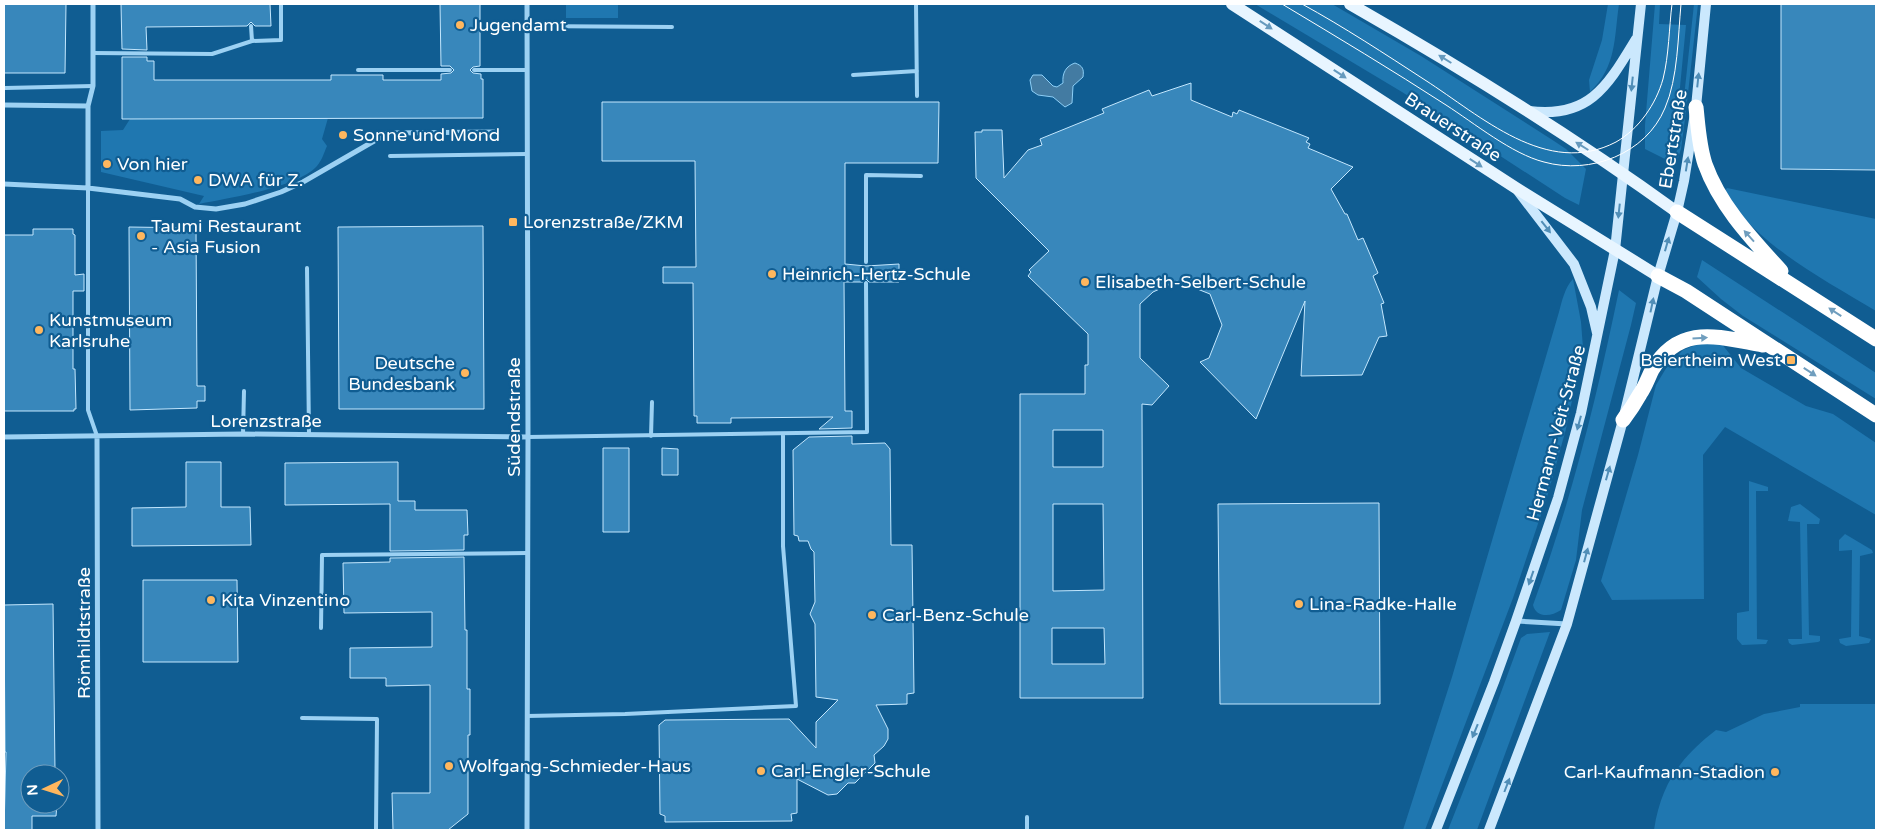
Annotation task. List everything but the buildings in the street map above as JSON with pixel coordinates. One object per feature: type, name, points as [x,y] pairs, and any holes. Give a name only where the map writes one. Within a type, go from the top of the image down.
[{"type":"highway","points":[[1696,107],[1705,164],[1716,186],[1743,229],[1794,285]]},
{"type":"highway","points":[[1677,212],[1876,338]]},
{"type":"highway","points":[[1658,276],[1686,291],[1876,415]]},
{"type":"highway","points":[[1623,420],[1640,394],[1652,370],[1665,352],[1676,343],[1691,338],[1704,337],[1769,346]]},
{"type":"main road","name":"Brauerstraße","points":[[1232,4],[1516,188],[1658,276]]},
{"type":"main road","points":[[1350,4],[1433,52],[1528,111],[1623,173],[1677,212]]},
{"type":"street","points":[[88,188],[88,106],[93,86],[93,4]]},
{"type":"street","name":"Südendstraße","points":[[527,4],[527,830]]},
{"type":"street","points":[[1615,250],[1641,4]]},
{"type":"street","name":"Ebertstraße","points":[[1658,276],[1684,181],[1696,107],[1706,4]]},
{"type":"street","points":[[1528,111],[1554,113],[1571,109],[1596,96],[1615,74],[1637,36]]},
{"type":"street","points":[[4,105],[88,106]]},
{"type":"street","points":[[4,184],[88,188],[180,199],[195,207],[216,209],[245,204],[281,192],[303,182],[388,132],[496,132]]},
{"type":"street","points":[[1516,188],[1574,264],[1589,301],[1598,338]]},
{"type":"street","name":"Hermann-Veit-Straße","points":[[1436,830],[1494,682],[1558,498],[1581,413],[1615,250]]},
{"type":"street","points":[[1489,830],[1567,624],[1623,420],[1658,276]]},
{"type":"street","name":"Lorenzstraße","points":[[4,436],[244,434],[528,437]]},
{"type":"street","name":"Römhildtstraße","points":[[98,436],[98,830]]},
{"type":"street","points":[[1516,621],[1567,624]]},
{"type":"lane","points":[[93,53],[212,54],[252,41],[281,40],[281,4]]},
{"type":"lane","points":[[916,4],[917,96]]},
{"type":"lane","points":[[251,26],[252,41]]},
{"type":"lane","points":[[526,26],[672,27]]},
{"type":"lane","points":[[358,70],[450,70]]},
{"type":"lane","points":[[474,70],[527,70]]},
{"type":"lane","points":[[853,76],[917,71]]},
{"type":"lane","points":[[5,88],[93,86]]},
{"type":"lane","points":[[390,156],[527,154]]},
{"type":"lane","points":[[866,262],[866,175],[921,176]]},
{"type":"lane","points":[[88,188],[88,410],[98,436]]},
{"type":"lane","points":[[308,268],[309,435]]},
{"type":"lane","points":[[528,437],[866,432],[866,283]]},
{"type":"lane","points":[[244,391],[244,434]]},
{"type":"lane","points":[[652,402],[652,436]]},
{"type":"lane","points":[[527,716],[626,714],[796,706],[783,546],[783,434]]},
{"type":"lane","points":[[321,628],[322,556],[528,553]]},
{"type":"lane","points":[[302,718],[377,718],[376,830]]},
{"type":"lane","points":[[1027,818],[1027,830]]},
{"type":"shaded area","points":[[566,4],[618,4],[618,18],[566,18]]},
{"type":"shaded area","points":[[1255,4],[1332,4],[1421,56],[1566,149],[1586,169],[1579,205],[1565,198],[1402,92]]},
{"type":"shaded area","points":[[1608,4],[1619,4],[1613,51],[1605,72],[1590,92],[1589,80],[1602,40]]},
{"type":"shaded area","points":[[1655,4],[1660,4],[1659,24],[1686,25],[1675,139],[1669,161],[1645,149],[1645,125]]},
{"type":"shaded area","points":[[1694,4],[1698,4],[1686,111],[1681,149],[1675,167],[1672,165],[1679,144]]},
{"type":"shaded area","points":[[1075,63],[1083,70],[1083,77],[1073,86],[1072,103],[1065,107],[1053,97],[1038,95],[1032,91],[1030,80],[1033,75],[1042,75],[1053,86],[1057,87],[1063,83],[1063,76],[1067,68]]},
{"type":"shaded area","points":[[328,118],[322,139],[327,146],[317,166],[307,174],[294,180],[261,191],[199,204],[204,196],[101,172],[101,131],[123,130],[130,119]]},
{"type":"shaded area","points":[[1727,188],[1876,219],[1876,311],[1789,257],[1756,231],[1739,213],[1725,191]]},
{"type":"shaded area","points":[[1702,260],[1876,373],[1876,399],[1743,316],[1721,299],[1697,277]]},
{"type":"shaded area","points":[[1573,279],[1581,322],[1583,348],[1566,429],[1547,497],[1513,598],[1425,830],[1403,830],[1452,677],[1563,299]]},
{"type":"shaded area","points":[[1619,290],[1636,303],[1631,325],[1582,510],[1576,560],[1561,610],[1553,614],[1544,615],[1537,612],[1533,605],[1547,566],[1582,449],[1602,370]]},
{"type":"shaded area","points":[[1721,343],[1741,368],[1806,406],[1833,414],[1876,443],[1876,515],[1725,427],[1703,455],[1704,599],[1612,600],[1601,581],[1638,455],[1656,385],[1668,365],[1683,350],[1698,344]]},
{"type":"shaded area","points":[[1749,481],[1768,487],[1768,491],[1756,491],[1757,639],[1768,640],[1766,644],[1742,645],[1737,639],[1737,613],[1749,611]]},
{"type":"shaded area","points":[[1800,504],[1820,519],[1819,524],[1807,524],[1809,635],[1820,636],[1820,641],[1792,645],[1788,639],[1802,639],[1800,522],[1788,521],[1791,507]]},
{"type":"shaded area","points":[[1845,534],[1872,550],[1873,553],[1860,556],[1859,636],[1871,639],[1869,643],[1846,646],[1840,643],[1839,639],[1851,637],[1852,550],[1839,551],[1839,540]]},
{"type":"shaded area","points":[[1550,632],[1477,830],[1448,830],[1521,638],[1527,634]]},
{"type":"shaded area","name":"Carl-Kaufmann-Stadion","points":[[1800,704],[1876,704],[1876,830],[1654,830],[1662,799],[1674,773],[1703,740],[1716,730],[1726,732],[1764,714],[1800,707]]},
{"type":"tram line","points":[[1282,4],[1405,79],[1506,145],[1544,162],[1580,166],[1615,157],[1630,149],[1645,138],[1656,124],[1665,108],[1673,84],[1681,4]]},
{"type":"tram line","points":[[1302,4],[1380,51],[1492,125],[1540,148],[1565,153],[1590,151],[1616,142],[1632,130],[1645,115],[1656,98],[1663,79],[1668,51],[1672,4]]},
{"type":"place","name":"Jugendamt","points":[[460,25]]},
{"type":"place","name":"Sonne und Mond","points":[[343,135]]},
{"type":"place","name":"Von hier","points":[[107,164]]},
{"type":"place","name":"DWA für Z.","points":[[198,180]]},
{"type":"place","name":"Lorenzstraße/ZKM","points":[[513,222]]},
{"type":"place","name":"Taumi Restaurant - Asia Fusion","points":[[141,236]]},
{"type":"place","name":"Heinrich-Hertz-Schule","points":[[772,274]]},
{"type":"place","name":"Elisabeth-Selbert-Schule","points":[[1085,282]]},
{"type":"place","name":"Kunstmuseum Karlsruhe","points":[[39,330]]},
{"type":"place","name":"Beiertheim West","points":[[1791,360]]},
{"type":"place","name":"Deutsche Bundesbank","points":[[465,373]]},
{"type":"place","name":"Kita Vinzentino","points":[[211,600]]},
{"type":"place","name":"Lina-Radke-Halle","points":[[1299,604]]},
{"type":"place","name":"Carl-Benz-Schule","points":[[872,615]]},
{"type":"place","name":"Wolfgang-Schmieder-Haus","points":[[449,766]]},
{"type":"place","name":"Carl-Engler-Schule","points":[[761,771]]},
{"type":"place","name":"Carl-Kaufmann-Stadion","points":[[1775,772]]}]
